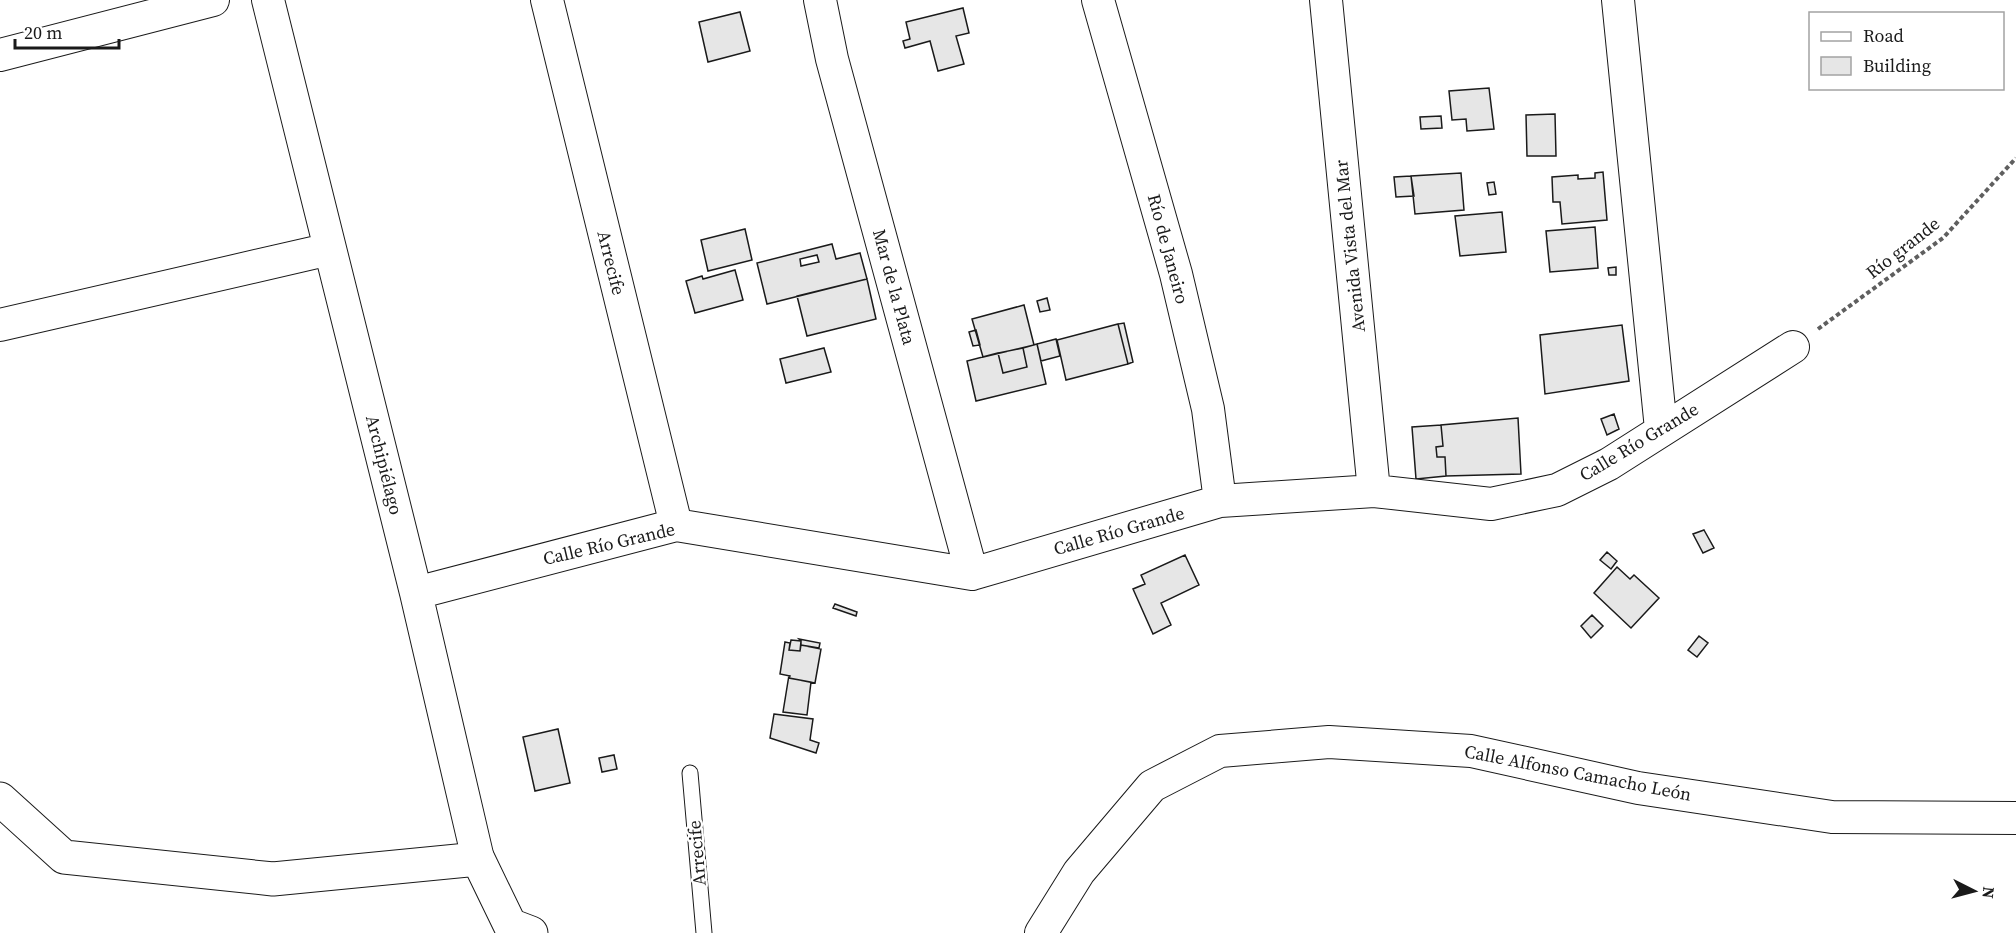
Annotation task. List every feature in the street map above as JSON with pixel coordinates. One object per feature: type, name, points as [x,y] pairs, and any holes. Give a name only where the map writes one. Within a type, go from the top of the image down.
[{"type":"main road","points":[[0,799],[64,857],[273,879],[478,859]]},
{"type":"main road","name":"Archipiélago","points":[[478,859],[521,929]]},
{"type":"street","points":[[0,55],[213,0]]},
{"type":"street","name":"Archipiélago","points":[[268,0],[416,593],[478,859]]},
{"type":"street","name":"Arrecife","points":[[547,0],[676,525]]},
{"type":"street","name":"Mar de la Plata","points":[[820,0],[832,59],[972,574]]},
{"type":"street","name":"Río de Janeiro","points":[[1098,0],[1176,274],[1208,409],[1220,501]]},
{"type":"street","name":"Avenida Vista del Mar","points":[[1326,0],[1374,491]]},
{"type":"street","points":[[1618,0],[1661,429]]},
{"type":"street","points":[[0,325],[330,249]]},
{"type":"street","name":"Calle Río Grande","points":[[416,593],[676,525],[972,574],[1220,501],[1374,491],[1491,504],[1557,490],[1609,464],[1793,346]]},
{"type":"street","name":"Calle Alfonso Camacho León","points":[[1041,933],[1079,872],[1152,786],[1220,751],[1329,742],[1471,751],[1638,788],[1832,817],[2016,818]]},
{"type":"lane","name":"Arrecife","points":[[690,773],[704,933]]},
{"type":"path","name":"Río grande","points":[[1793,346],[1943,238],[2016,158]]},
{"type":"building","points":[[963,8],[969,33],[956,36],[964,64],[938,71],[930,41],[905,48],[903,41],[910,39],[906,22]]},
{"type":"building","points":[[740,12],[750,51],[708,62],[699,22]]},
{"type":"building","points":[[1489,88],[1494,129],[1467,131],[1466,119],[1452,120],[1449,91]]},
{"type":"building","points":[[1555,114],[1556,156],[1527,156],[1526,115]]},
{"type":"building","points":[[1441,116],[1442,128],[1421,129],[1420,117]]},
{"type":"building","points":[[1603,172],[1607,220],[1562,224],[1560,202],[1553,202],[1552,177],[1578,175],[1578,179],[1595,178],[1595,173]]},
{"type":"building","points":[[1461,173],[1464,210],[1415,214],[1411,176]]},
{"type":"building","points":[[1411,176],[1414,196],[1396,197],[1394,177]]},
{"type":"building","points":[[1494,182],[1496,194],[1489,195],[1487,183]]},
{"type":"building","points":[[1502,212],[1506,252],[1460,256],[1455,216]]},
{"type":"building","points":[[1595,227],[1598,268],[1550,272],[1546,231]]},
{"type":"building","points":[[745,229],[752,260],[708,271],[701,240]]},
{"type":"building","points":[[832,244],[836,259],[860,253],[867,279],[767,304],[757,263]],"holes":[[[817,255],[819,262],[801,266],[800,259]]]},
{"type":"building","points":[[1616,267],[1616,275],[1609,275],[1608,268]]},
{"type":"building","points":[[735,270],[743,300],[695,313],[686,281]]},
{"type":"building","points":[[867,279],[876,319],[807,336],[797,296]]},
{"type":"building","points":[[1047,298],[1050,310],[1040,312],[1037,301]]},
{"type":"building","points":[[1024,305],[1034,345],[983,357],[972,319]]},
{"type":"building","points":[[1124,323],[1133,362],[1128,364],[1118,324]]},
{"type":"building","points":[[1118,324],[1128,364],[1066,380],[1057,340]]},
{"type":"building","points":[[1622,325],[1629,381],[1545,394],[1540,335]]},
{"type":"building","points":[[976,330],[980,345],[973,346],[969,332]]},
{"type":"building","points":[[1056,339],[1060,356],[1041,361],[1037,344]]},
{"type":"building","points":[[1037,344],[1046,384],[976,401],[967,361],[998,353],[1003,373],[1027,367],[1023,348]]},
{"type":"building","points":[[824,348],[831,372],[786,383],[780,359]]},
{"type":"building","points":[[1023,348],[1027,367],[1003,373],[998,353]]},
{"type":"building","points":[[1614,414],[1619,429],[1607,435],[1601,419]]},
{"type":"building","points":[[1518,418],[1521,474],[1446,476],[1445,457],[1437,457],[1436,447],[1443,446],[1441,425]]},
{"type":"building","points":[[1441,425],[1443,446],[1436,447],[1437,457],[1445,457],[1446,476],[1416,479],[1412,427]]},
{"type":"building","points":[[1704,530],[1714,548],[1703,553],[1693,534]]},
{"type":"building","points":[[1607,552],[1617,561],[1611,569],[1600,560]]},
{"type":"building","points":[[1185,555],[1199,585],[1161,603],[1171,625],[1153,634],[1133,589],[1145,584],[1141,575]]},
{"type":"building","points":[[1617,567],[1630,579],[1634,575],[1659,598],[1631,628],[1594,593]]},
{"type":"building","points":[[835,604],[857,612],[856,616],[833,608]]},
{"type":"building","points":[[1592,615],[1603,626],[1591,638],[1581,626]]},
{"type":"building","points":[[1699,636],[1708,643],[1697,657],[1688,650]]},
{"type":"building","points":[[799,639],[820,643],[819,648],[801,645]]},
{"type":"building","points":[[791,640],[801,641],[800,651],[789,650]]},
{"type":"building","points":[[785,642],[790,643],[789,650],[800,651],[801,645],[821,649],[815,683],[780,674]]},
{"type":"building","points":[[789,675],[789,678],[811,682],[807,715],[783,712]]},
{"type":"building","points":[[774,714],[813,719],[810,740],[819,743],[816,753],[770,738]]},
{"type":"building","points":[[558,729],[570,783],[535,791],[523,737]]},
{"type":"building","points":[[614,755],[617,769],[602,772],[599,758]]}]
